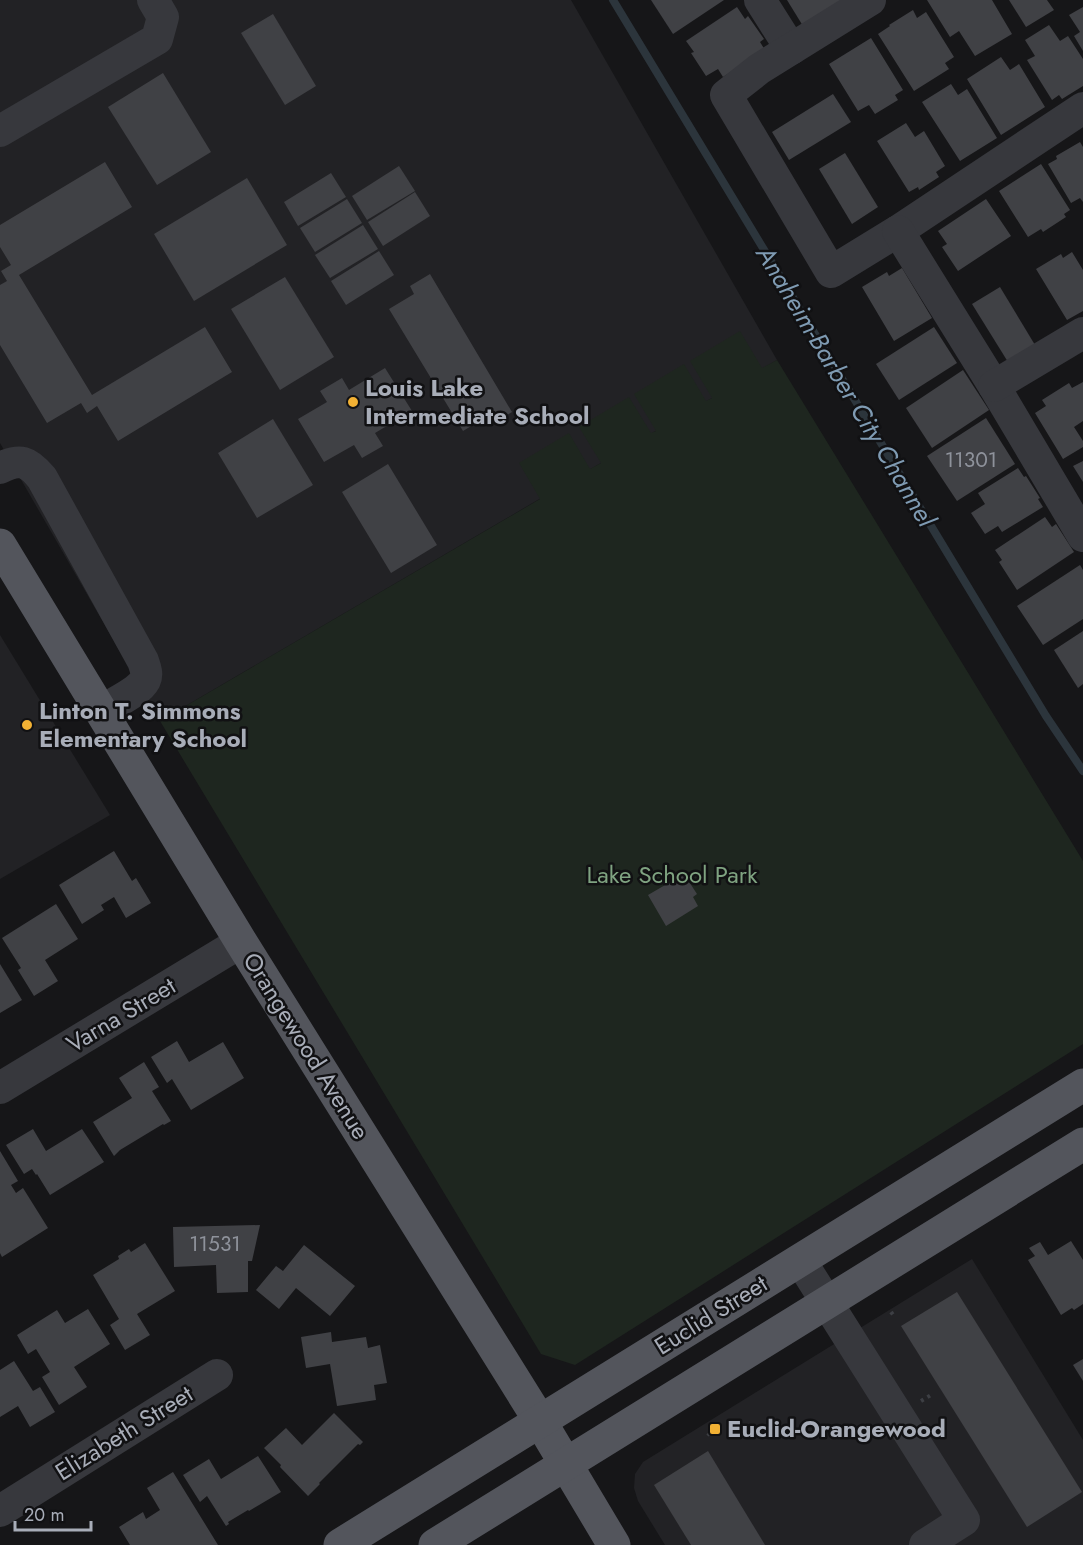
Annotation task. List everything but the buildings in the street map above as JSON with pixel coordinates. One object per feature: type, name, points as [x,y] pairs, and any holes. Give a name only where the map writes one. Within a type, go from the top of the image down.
[{"type":"main road","name":"Orangewood Avenue","points":[[0,545],[241,942],[540,1421],[614,1545]]},
{"type":"main road","name":"Euclid Street","points":[[340,1545],[1083,1085]]},
{"type":"main road","name":"Euclid Street","points":[[435,1545],[1083,1144]]},
{"type":"street","points":[[0,131],[157,39],[163,17],[153,0]]},
{"type":"street","points":[[760,0],[791,49]]},
{"type":"street","points":[[870,0],[759,69],[726,94],[831,272],[898,231],[1083,108]]},
{"type":"street","points":[[898,231],[1083,536]]},
{"type":"street","points":[[994,386],[1083,333]]},
{"type":"street","points":[[0,468],[20,461],[33,467],[42,478],[143,661],[145,680],[138,688],[101,711]]},
{"type":"street","name":"Varna Street","points":[[0,1088],[241,942]]},
{"type":"street","points":[[800,1260],[964,1520],[925,1545]]},
{"type":"street","name":"Elizabeth Street","points":[[0,1511],[217,1375]]},
{"type":"shaded area","name":"Louis Lake Intermediate School","points":[[0,0],[571,0],[777,360],[160,721],[0,443]]},
{"type":"shaded area","name":"Linton T. Simmons Elementary School","points":[[0,635],[110,815],[0,879]]},
{"type":"shaded area","points":[[972,1259],[1083,1440],[1083,1545],[665,1545],[638,1501],[634,1488],[635,1474],[643,1462]]},
{"type":"green space","name":"Lake School Park","points":[[740,331],[762,368],[777,360],[1083,861],[1083,1044],[575,1365],[541,1354],[160,721],[540,499],[519,463],[569,433],[590,469],[601,463],[579,427],[629,397],[651,433],[656,431],[634,394],[684,364],[706,401],[712,398],[690,361]]},
{"type":"waterway","name":"Anaheim-Barber City Channel","points":[[613,0],[1046,716],[1083,771]]},
{"type":"place","name":"Louis Lake Intermediate School","points":[[353,402]]},
{"type":"place","name":"Linton T. Simmons Elementary School","points":[[27,725]]},
{"type":"place","name":"Euclid-Orangewood","points":[[715,1429]]}]
